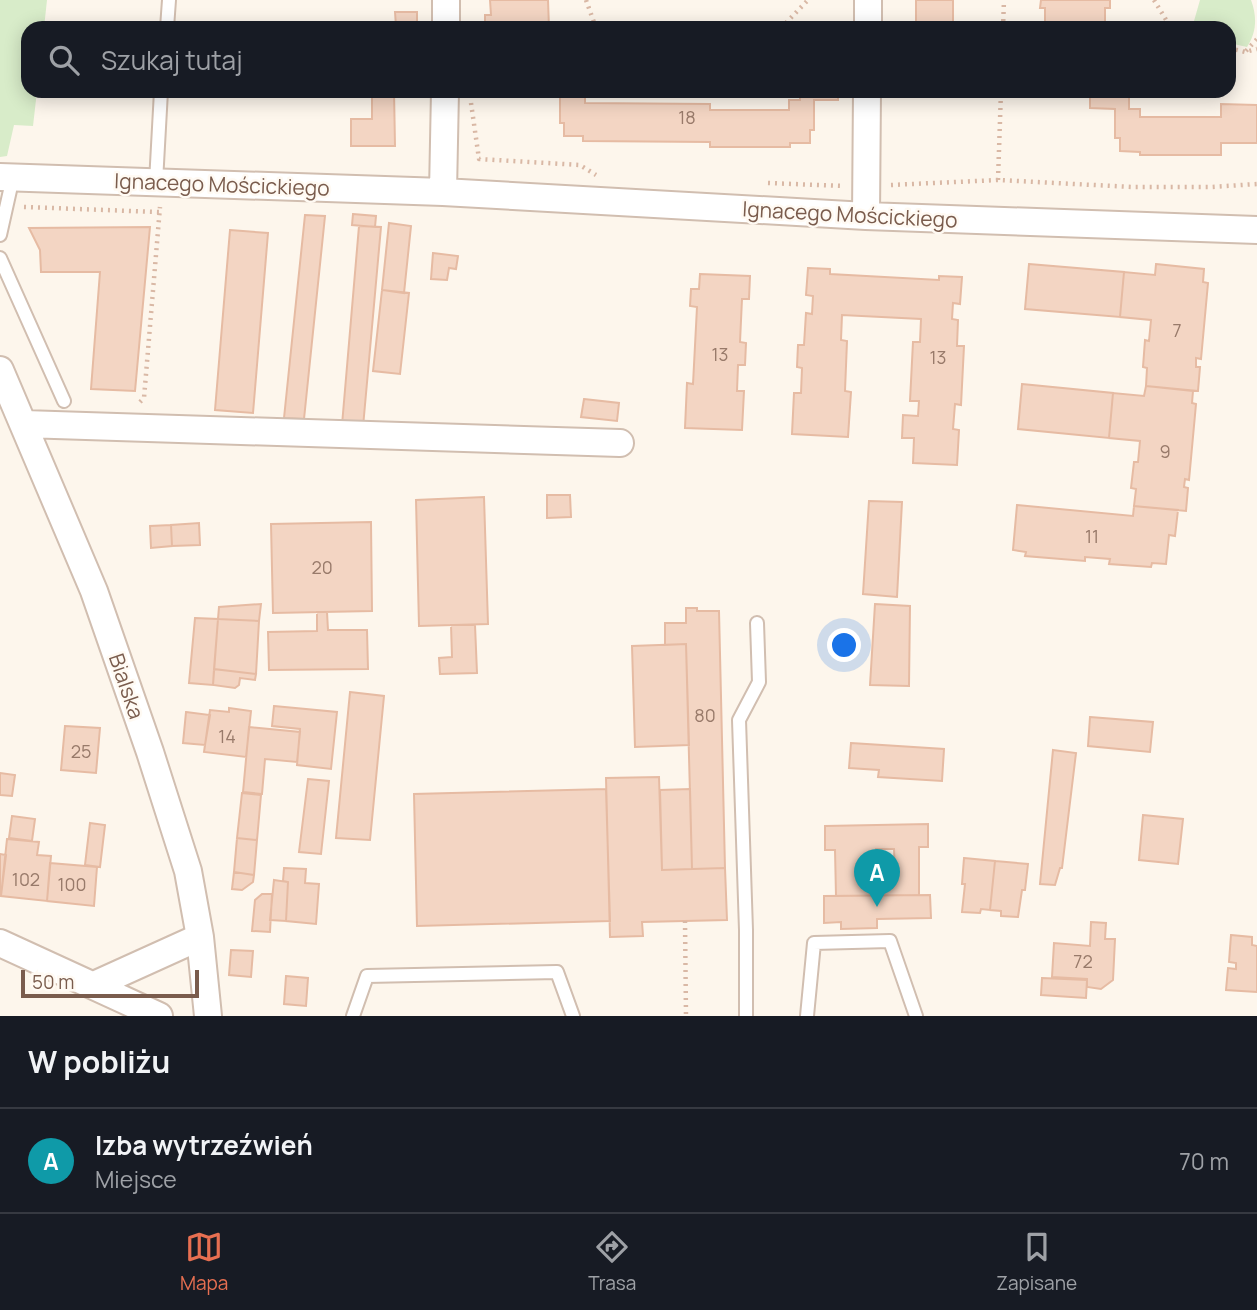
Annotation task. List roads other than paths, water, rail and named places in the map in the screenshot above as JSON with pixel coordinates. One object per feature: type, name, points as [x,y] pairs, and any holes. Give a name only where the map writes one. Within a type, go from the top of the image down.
[{"type":"street","points":[[446,0],[446,21]]},
{"type":"street","points":[[868,0],[868,21]]},
{"type":"street","points":[[443,191],[445,98]]},
{"type":"street","points":[[866,216],[867,98]]},
{"type":"street","name":"Ignacego Mościckiego","points":[[6,177],[443,191],[866,216],[1257,230]]},
{"type":"street","name":"Bialska","points":[[0,370],[94,591],[150,752],[188,871],[200,937],[208,1016]]},
{"type":"street","points":[[24,424],[620,443]]},
{"type":"street","points":[[94,985],[200,937]]},
{"type":"street","points":[[0,943],[159,1016]]},
{"type":"lane","points":[[168,21],[170,0]]},
{"type":"lane","points":[[158,182],[161,98]]},
{"type":"lane","points":[[0,235],[8,206],[6,177]]},
{"type":"lane","points":[[0,258],[64,401]]},
{"type":"lane","points":[[746,1016],[739,720],[759,682],[757,623]]},
{"type":"lane","points":[[807,1016],[814,943],[890,941],[916,1016]]},
{"type":"lane","points":[[353,1016],[367,976],[557,972],[573,1016]]},
{"type":"place","name":"Izba wytrzeźwień","points":[[877,907]]}]
